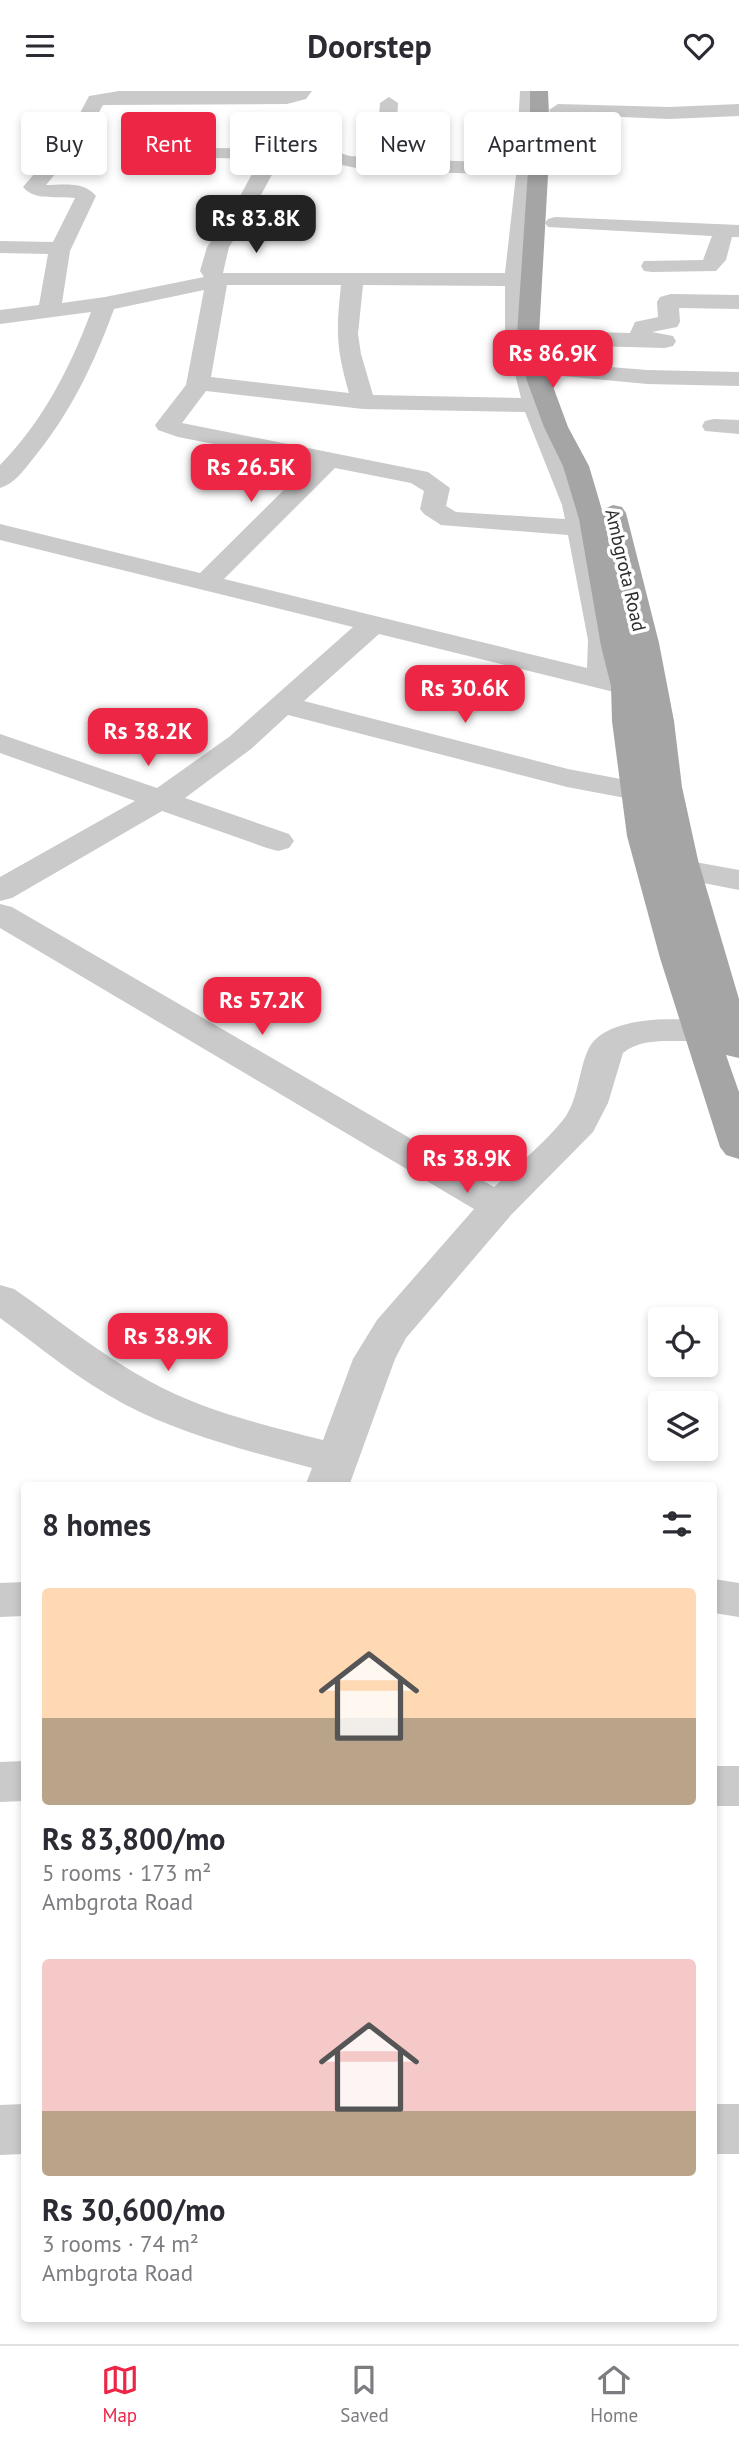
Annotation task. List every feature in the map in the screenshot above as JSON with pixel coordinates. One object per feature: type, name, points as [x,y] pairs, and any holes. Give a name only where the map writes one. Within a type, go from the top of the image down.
[{"type":"main road","name":"Ambgrota Road","points":[[551,97],[555,223],[553,338],[561,370],[602,477],[621,537],[659,720],[667,793],[684,870],[727,1028]]},
{"type":"main road","points":[[551,97],[540,139],[527,331],[539,381],[556,427],[576,467],[592,519],[612,631],[613,683],[627,722],[643,836],[656,886],[727,1028],[739,1147]]},
{"type":"street","points":[[50,312],[59,248],[85,194],[79,191],[40,191],[33,187],[78,134],[96,100],[230,94],[291,97],[303,91]]},
{"type":"street","points":[[528,112],[529,91]]},
{"type":"street","points":[[230,94],[213,158],[230,157]]},
{"type":"street","points":[[551,97],[659,113],[739,110]]},
{"type":"street","points":[[388,112],[389,103]]},
{"type":"street","points":[[261,175],[240,215],[218,247],[211,271],[217,279],[199,383],[168,422],[170,427],[428,480],[438,492],[435,512],[450,519],[580,528]]},
{"type":"street","points":[[0,532],[613,683],[571,493],[534,405],[516,334],[516,280],[525,175]]},
{"type":"street","points":[[555,223],[731,230],[715,260],[708,266],[652,266]]},
{"type":"street","points":[[0,247],[59,248]]},
{"type":"street","points":[[353,278],[347,334],[349,354],[363,402]]},
{"type":"street","points":[[0,317],[105,304],[217,279],[516,280]]},
{"type":"street","points":[[643,341],[643,327],[669,322],[668,302],[739,302]]},
{"type":"street","points":[[0,479],[26,454],[56,416],[88,350],[105,304]]},
{"type":"street","points":[[553,338],[685,342]]},
{"type":"street","points":[[561,370],[647,377],[739,379]]},
{"type":"street","points":[[199,383],[363,402],[534,405]]},
{"type":"street","points":[[714,426],[739,427]]},
{"type":"street","points":[[206,582],[330,459]]},
{"type":"street","points":[[0,891],[162,800],[240,743],[373,624]]},
{"type":"street","points":[[283,705],[567,778],[636,791]]},
{"type":"street","points":[[0,743],[278,841]]},
{"type":"street","points":[[684,870],[739,880]]},
{"type":"street","points":[[0,914],[497,1206]]},
{"type":"street","points":[[0,1298],[85,1360],[137,1392],[164,1406],[331,1472],[374,1359],[391,1330],[497,1206],[580,1124],[590,1103],[606,1049],[612,1043],[635,1032],[727,1028]]},
{"type":"street","points":[[717,1596],[739,1600]]},
{"type":"street","points":[[0,1600],[21,1599]]},
{"type":"street","points":[[0,1782],[21,1781]]},
{"type":"street","points":[[717,1786],[739,1786]]},
{"type":"street","points":[[0,2130],[21,2129]]},
{"type":"street","points":[[717,2129],[739,2129]]}]
